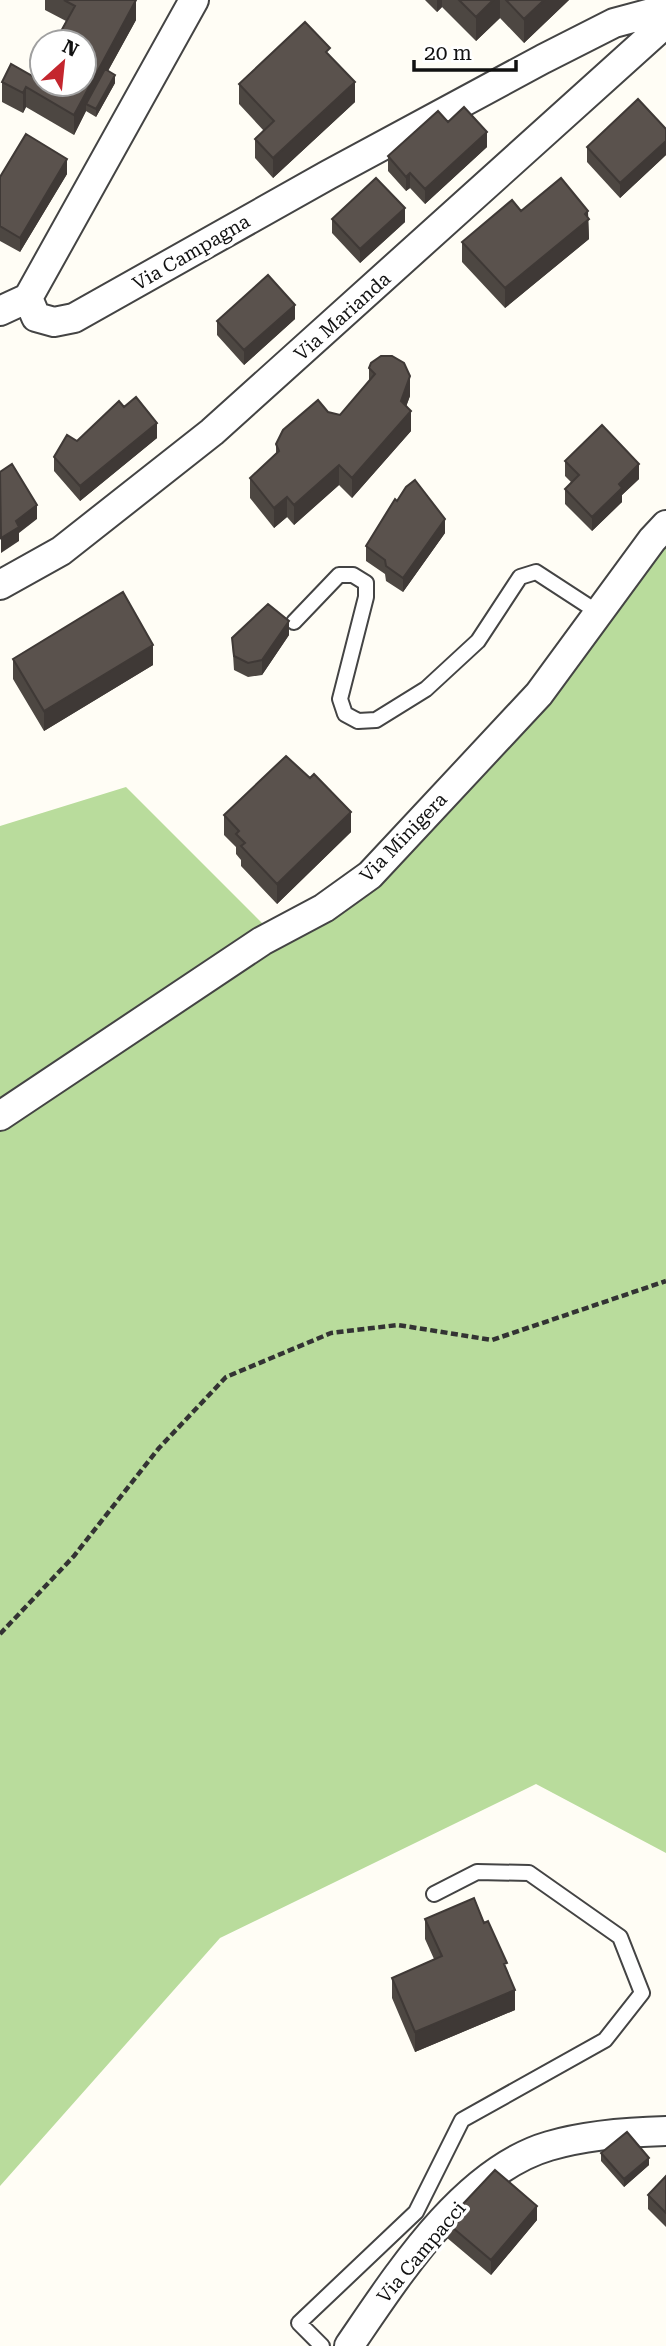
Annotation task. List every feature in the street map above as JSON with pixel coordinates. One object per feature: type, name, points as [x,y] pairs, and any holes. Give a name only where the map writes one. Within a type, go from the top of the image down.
[{"type":"street","points":[[0,311],[28,298],[194,0]]},
{"type":"street","name":"Via Campagna","points":[[28,298],[36,317],[54,323],[74,318],[328,174],[543,59],[614,23],[666,9]]},
{"type":"street","name":"Via Marianda","points":[[0,585],[61,551],[212,432],[666,23]]},
{"type":"street","name":"Via Minigera","points":[[0,1116],[262,942],[324,908],[370,875],[539,694],[652,540],[666,525]]},
{"type":"street","name":"Via Campacci","points":[[349,2346],[400,2271],[445,2217],[489,2176],[548,2146],[632,2132],[666,2131]]},
{"type":"lane","points":[[294,622],[339,575],[353,575],[366,583],[366,597],[340,699],[345,714],[358,721],[376,720],[426,689],[478,641],[520,577],[537,572],[599,612]]},
{"type":"lane","points":[[321,2346],[299,2323],[416,2212],[462,2120],[605,2040],[642,1993],[620,1937],[529,1873],[477,1872],[434,1894]]},
{"type":"path","points":[[0,1634],[74,1556],[159,1448],[226,1377],[331,1332],[398,1325],[492,1340],[666,1281]]},
{"type":"green space","points":[[666,525],[666,1853],[536,1784],[220,1938],[0,2186],[0,826],[126,787],[265,926],[370,875]]},
{"type":"building","points":[[64,0],[136,0],[98,70],[98,28],[63,28],[75,6]]},
{"type":"building","points":[[459,0],[493,0],[476,17]]},
{"type":"building","points":[[506,0],[544,0],[524,19]]},
{"type":"building","points":[[305,22],[330,48],[326,52],[355,82],[273,158],[255,139],[274,121],[239,84]]},
{"type":"building","points":[[11,64],[28,74],[28,88],[26,87],[23,93],[2,82]]},
{"type":"building","points":[[105,69],[115,75],[96,109],[86,104],[89,98],[98,98],[98,82]]},
{"type":"building","points":[[45,98],[83,98],[74,115]]},
{"type":"building","points":[[638,99],[666,129],[666,141],[620,183],[587,147]]},
{"type":"building","points":[[464,107],[487,132],[425,189],[410,173],[406,177],[388,156],[438,111],[448,122]]},
{"type":"building","points":[[26,134],[67,159],[20,238],[0,226],[0,177]]},
{"type":"building","points":[[376,178],[405,208],[360,249],[332,219]]},
{"type":"building","points":[[561,178],[588,211],[585,214],[589,219],[505,288],[462,242],[512,200],[521,211]]},
{"type":"building","points":[[268,275],[295,305],[244,350],[217,321]]},
{"type":"building","points":[[381,356],[392,356],[404,363],[410,376],[401,401],[411,411],[352,478],[339,465],[294,505],[287,497],[274,508],[250,478],[279,451],[276,444],[283,430],[318,400],[328,412],[340,415],[375,374],[369,368],[371,363]]},
{"type":"building","points":[[136,397],[157,423],[80,486],[54,457],[67,435],[77,441],[119,401],[124,407]]},
{"type":"building","points":[[602,425],[639,464],[619,484],[622,488],[592,517],[565,489],[579,475],[565,461]]},
{"type":"building","points":[[12,464],[37,505],[16,521],[19,527],[1,538],[0,472]]},
{"type":"building","points":[[415,480],[445,519],[403,578],[366,546],[395,499],[397,501],[406,487]]},
{"type":"building","points":[[123,592],[153,645],[44,711],[13,659]]},
{"type":"building","points":[[268,604],[289,621],[262,660],[248,663],[234,656],[232,638]]},
{"type":"building","points":[[286,756],[310,778],[314,774],[351,812],[277,884],[241,846],[245,843],[236,834],[239,831],[224,815]]},
{"type":"building","points":[[474,1898],[484,1923],[488,1921],[507,1963],[504,1964],[515,1990],[415,2032],[392,1978],[442,1956],[425,1919]]},
{"type":"building","points":[[627,2132],[649,2158],[624,2179],[601,2153]]},
{"type":"building","points":[[495,2170],[537,2206],[491,2260],[446,2222]]},
{"type":"building","points":[[666,2176],[666,2213],[648,2195]]}]
